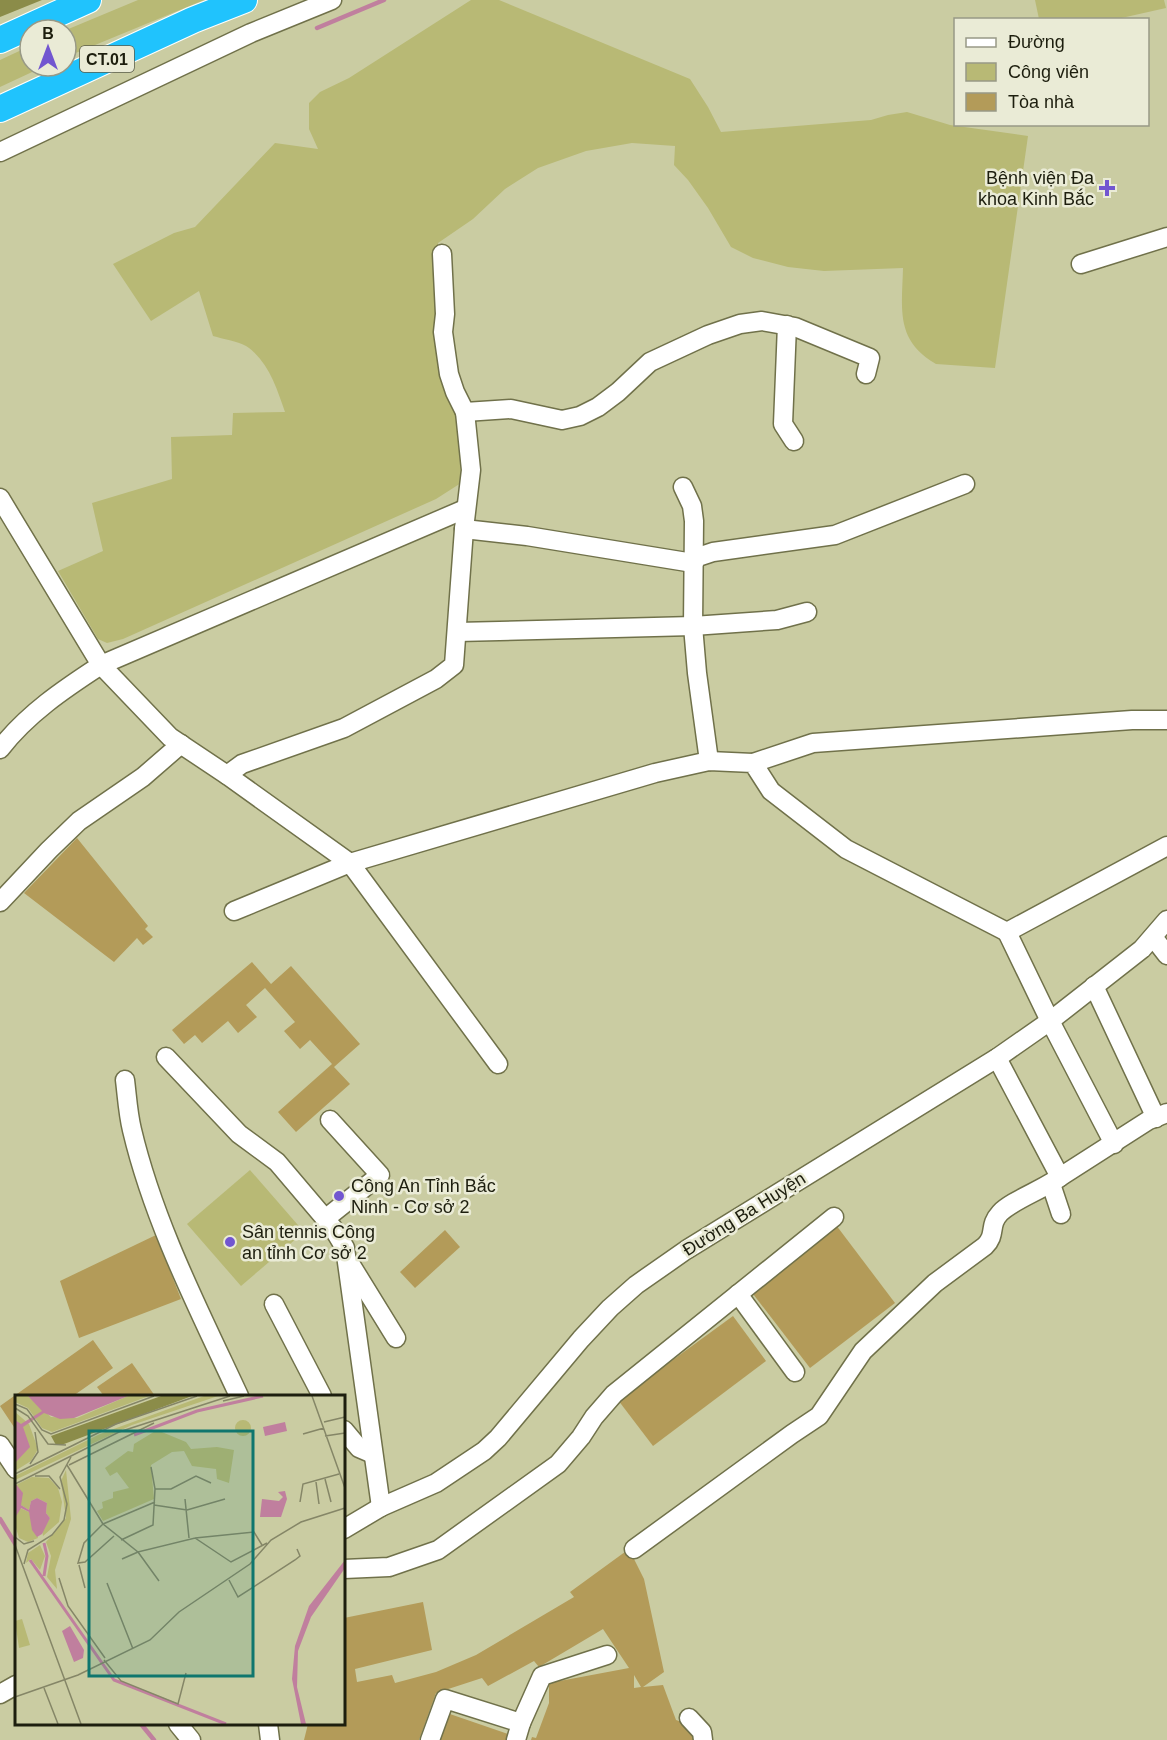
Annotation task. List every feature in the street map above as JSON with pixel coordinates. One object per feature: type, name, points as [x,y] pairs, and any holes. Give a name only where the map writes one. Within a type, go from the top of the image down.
[{"type":"highway","points":[[0,25],[55,0]]},
{"type":"highway","points":[[0,40],[88,0]]},
{"type":"highway","name":"CT.01","points":[[0,109],[244,0]]},
{"type":"highway","points":[[0,124],[154,53],[215,11]]},
{"type":"street","points":[[0,152],[251,33],[332,0]]},
{"type":"street","points":[[1081,264],[1167,237]]},
{"type":"street","points":[[227,775],[242,764],[344,728],[436,679],[454,665],[465,509],[471,470],[465,412],[449,374],[445,342],[442,254]]},
{"type":"street","points":[[465,412],[511,409],[562,420],[580,416],[598,407],[618,392],[650,362],[688,343],[740,324],[762,321],[795,327],[870,358],[866,374]]},
{"type":"street","points":[[786,325],[783,424],[794,441]]},
{"type":"street","points":[[693,564],[698,557],[713,552],[835,536],[965,484]]},
{"type":"street","points":[[683,487],[693,513],[693,626],[696,673],[709,761]]},
{"type":"street","points":[[0,498],[101,665],[170,737],[350,863],[498,1064]]},
{"type":"street","points":[[0,749],[16,728],[65,689],[101,665],[465,509]]},
{"type":"street","points":[[464,529],[527,536],[693,564]]},
{"type":"street","points":[[457,632],[693,626],[777,620],[807,612]]},
{"type":"street","points":[[234,911],[350,863],[655,773],[709,761],[753,763],[813,743],[1132,720],[1167,720]]},
{"type":"street","points":[[0,902],[79,822],[143,777],[181,744]]},
{"type":"street","points":[[753,763],[771,791],[846,849],[1007,932],[1114,1144]]},
{"type":"street","points":[[1007,932],[1167,846]]},
{"type":"street","name":"Đường Ba Huyện","points":[[345,1528],[381,1506],[436,1483],[484,1451],[498,1438],[594,1324],[636,1285],[686,1250],[997,1058],[1050,1021],[1142,949],[1167,920]]},
{"type":"street","points":[[1153,937],[1167,955]]},
{"type":"street","points":[[634,1549],[819,1416],[863,1352],[875,1339],[935,1283],[986,1246],[992,1239],[994,1220],[1002,1211],[1056,1180],[1149,1120],[1161,1116],[1094,986]]},
{"type":"street","points":[[166,1057],[238,1134],[277,1162],[325,1219],[345,1248],[381,1506]]},
{"type":"street","points":[[997,1058],[1056,1180],[1061,1214]]},
{"type":"street","points":[[125,1080],[131,1129],[157,1209],[192,1295],[239,1395]]},
{"type":"street","points":[[325,1219],[380,1175],[330,1120]]},
{"type":"street","points":[[345,1569],[389,1567],[438,1550],[558,1464],[614,1394],[834,1217]]},
{"type":"street","points":[[347,1259],[396,1338]]},
{"type":"street","points":[[738,1294],[795,1372]]},
{"type":"street","points":[[274,1304],[321,1395]]},
{"type":"street","points":[[345,1431],[359,1448],[373,1454]]},
{"type":"street","points":[[0,1445],[15,1468]]},
{"type":"street","points":[[516,1740],[521,1722],[542,1676],[607,1655]]},
{"type":"street","points":[[0,1694],[15,1686]]},
{"type":"street","points":[[430,1740],[445,1699],[521,1722]]},
{"type":"street","points":[[689,1718],[702,1732],[703,1740]]},
{"type":"street","points":[[179,1725],[191,1740]]},
{"type":"street","points":[[268,1725],[270,1740]]},
{"type":"green space","points":[[138,0],[204,0],[78,52],[78,25]]},
{"type":"green space","points":[[471,0],[499,0],[690,79],[721,132],[871,120],[907,112],[954,126],[1028,136],[995,368],[936,364],[913,345],[907,334],[902,310],[903,268],[824,271],[788,267],[753,258],[731,247],[708,208],[674,165],[675,146],[632,143],[586,151],[538,168],[505,189],[473,219],[438,243],[437,281],[459,415],[461,483],[436,499],[123,639],[107,643],[98,639],[58,571],[103,551],[92,503],[172,479],[171,437],[232,435],[233,413],[285,412],[271,376],[254,352],[242,344],[213,336],[199,291],[151,321],[113,264],[174,233],[195,227],[275,143],[318,149],[309,129],[309,103],[320,92],[349,78]]},
{"type":"green space","points":[[1035,0],[1164,0],[1166,8],[1121,18],[1039,18]]},
{"type":"green space","points":[[18,52],[19,78],[0,87],[0,60]]},
{"type":"green space","points":[[250,1170],[304,1232],[241,1286],[187,1224]]},
{"type":"shaded area","points":[[0,0],[42,0],[0,17]]},
{"type":"building","points":[[77,838],[148,926],[145,929],[153,937],[143,945],[137,938],[114,962],[24,893]]},
{"type":"building","points":[[252,962],[271,984],[291,966],[360,1044],[334,1067],[350,1084],[296,1132],[278,1112],[332,1064],[310,1040],[300,1049],[284,1031],[295,1022],[265,988],[246,1005],[257,1017],[238,1033],[228,1021],[202,1043],[195,1035],[184,1044],[172,1030]]},
{"type":"building","points":[[836,1225],[895,1303],[810,1368],[750,1290]]},
{"type":"building","points":[[445,1230],[460,1247],[415,1288],[400,1272]]},
{"type":"building","points":[[156,1235],[181,1299],[79,1338],[60,1281]]},
{"type":"building","points":[[733,1316],[766,1361],[653,1446],[618,1400]]},
{"type":"building","points":[[93,1340],[113,1368],[74,1395],[16,1395]]},
{"type":"building","points":[[132,1363],[154,1395],[103,1395],[97,1387]]},
{"type":"building","points":[[15,1395],[15,1428],[0,1406]]},
{"type":"building","points":[[629,1549],[644,1579],[664,1672],[643,1687],[663,1685],[676,1720],[694,1726],[694,1740],[531,1740],[532,1737],[536,1738],[549,1703],[549,1683],[629,1668],[603,1629],[539,1667],[534,1661],[488,1686],[482,1678],[436,1693],[419,1740],[304,1740],[308,1725],[345,1725],[345,1618],[423,1602],[432,1650],[355,1669],[357,1682],[392,1675],[395,1683],[436,1672],[476,1655],[574,1597],[570,1592]],"holes":[[[634,1675],[641,1687],[634,1688]]]},
{"type":"building","points":[[447,1713],[508,1734],[506,1740],[438,1740]]},
{"type":"waterway","points":[[317,28],[384,0]]},
{"type":"waterway","points":[[0,1519],[15,1543]]},
{"type":"waterway","points":[[142,1725],[154,1740]]},
{"type":"place","name":"Bệnh viện Đa khoa Kinh Bắc","points":[[1107,188]]},
{"type":"place","name":"Công An Tỉnh Bắc Ninh - Cơ sở 2","points":[[339,1196]]},
{"type":"place","name":"Sân tennis Công an tỉnh Cơ sở 2","points":[[230,1242]]}]
